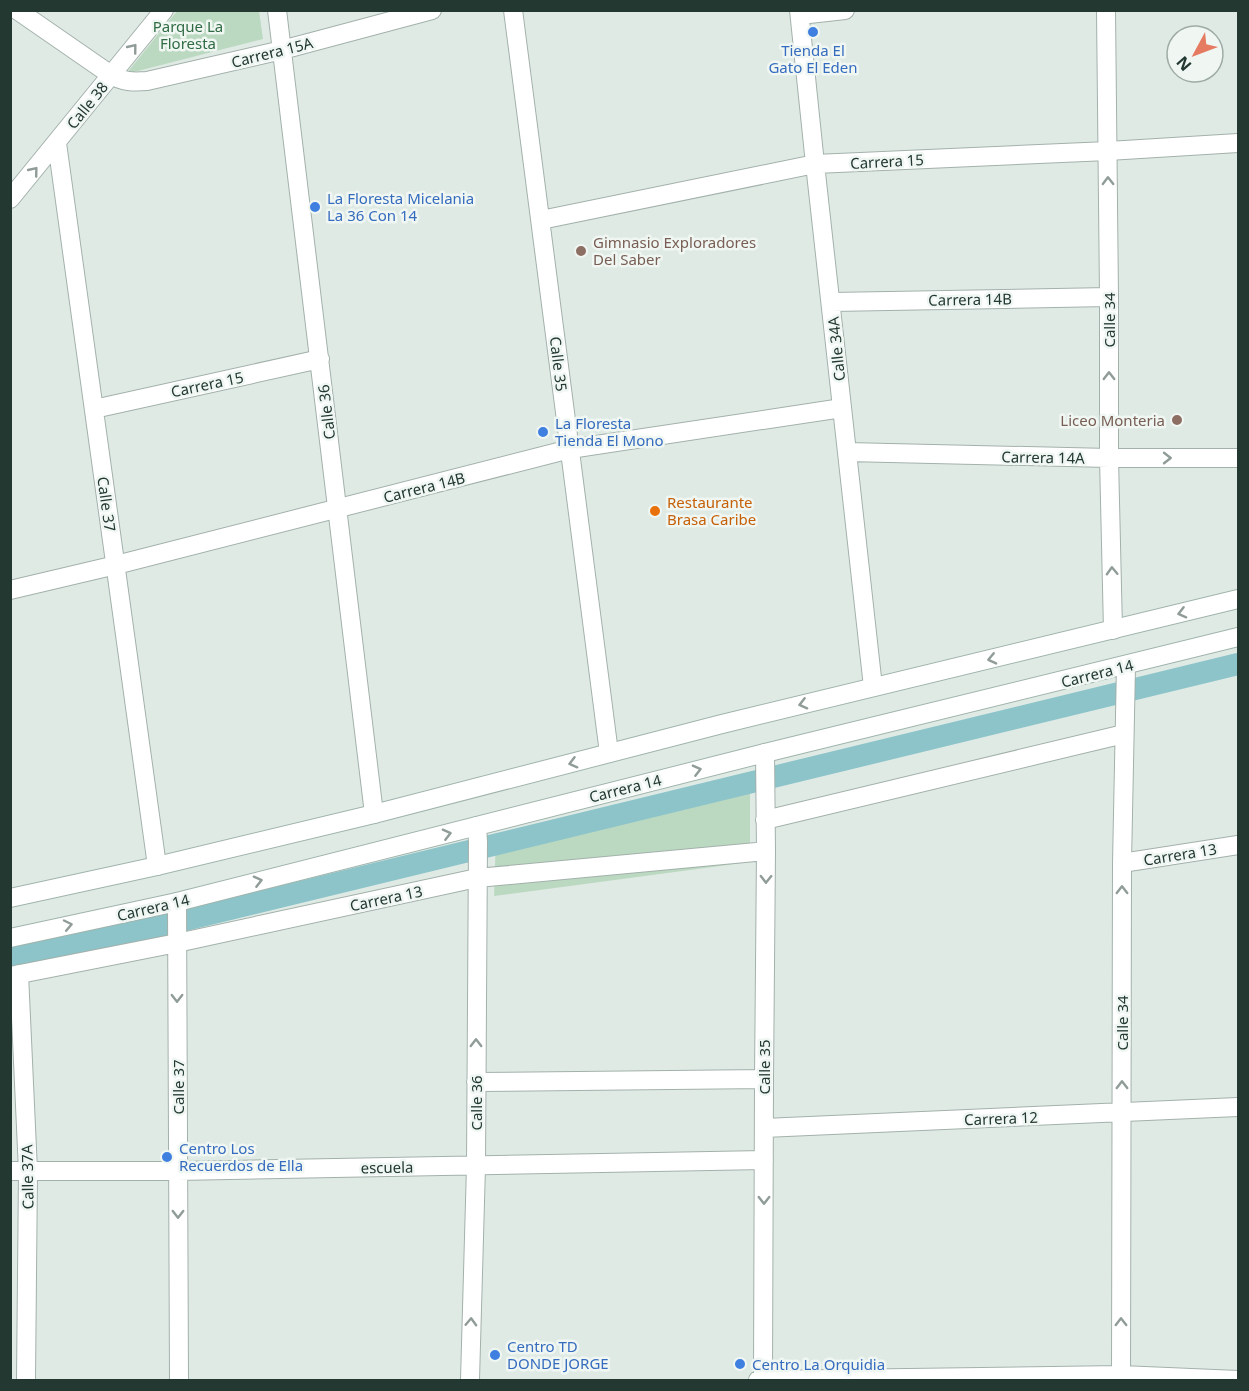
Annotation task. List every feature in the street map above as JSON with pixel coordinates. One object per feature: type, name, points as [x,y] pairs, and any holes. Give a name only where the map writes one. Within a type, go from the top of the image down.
[{"type":"street","points":[[17,10],[111,75]]},
{"type":"street","name":"Calle 38","points":[[10,199],[164,10]]},
{"type":"street","name":"Calle 36","points":[[278,10],[374,814]]},
{"type":"street","name":"Carrera 15A","points":[[111,75],[121,80],[147,81],[282,50],[432,10]]},
{"type":"street","name":"Calle 35","points":[[513,10],[609,753]]},
{"type":"street","points":[[799,13],[845,10]]},
{"type":"street","name":"Calle 34","points":[[1106,10],[1109,458],[1113,630]]},
{"type":"street","name":"Calle 34A","points":[[799,13],[873,687]]},
{"type":"street","name":"Calle 37","points":[[57,143],[157,866]]},
{"type":"street","name":"Carrera 15","points":[[541,220],[815,164],[1239,143]]},
{"type":"street","name":"Carrera 14B","points":[[831,302],[1109,297]]},
{"type":"street","name":"Carrera 15","points":[[94,409],[320,359]]},
{"type":"street","name":"Carrera 14B","points":[[10,590],[570,449],[843,408]]},
{"type":"street","name":"Carrera 14A","points":[[847,452],[1109,458],[1239,458]]},
{"type":"street","points":[[10,898],[157,866],[374,814],[873,687],[1239,599]]},
{"type":"street","name":"Carrera 14","points":[[10,938],[177,909],[765,762],[1239,637]]},
{"type":"street","name":"Calle 34","points":[[1121,1378],[1122,863],[1126,666]]},
{"type":"street","points":[[765,820],[1124,727]]},
{"type":"street","name":"Calle 35","points":[[764,1380],[765,762]]},
{"type":"street","name":"Calle 36","points":[[470,1380],[476,1166],[477,834]]},
{"type":"street","name":"Carrera 13","points":[[1122,863],[1239,845]]},
{"type":"street","name":"Carrera 13","points":[[15,975],[477,875],[766,851]]},
{"type":"street","name":"Calle 37","points":[[177,909],[179,1380]]},
{"type":"street","name":"Calle 37A","points":[[15,975],[26,1380]]},
{"type":"street","points":[[476,1082],[764,1079]]},
{"type":"street","name":"Carrera 12","points":[[764,1128],[1239,1107]]},
{"type":"street","name":"escuela","points":[[19,1171],[178,1171],[764,1160]]},
{"type":"street","points":[[758,1380],[1121,1378],[1239,1380]]},
{"type":"green space","name":"Parque La Floresta","points":[[177,11],[259,11],[263,39],[126,74]]},
{"type":"green space","points":[[750,775],[750,862],[494,896],[496,836]]},
{"type":"waterway","points":[[10,958],[152,928],[1238,664]]},
{"type":"place","name":"Tienda El Gato El Eden","points":[[813,32]]},
{"type":"place","name":"La Floresta Micelania La 36 Con 14","points":[[315,207]]},
{"type":"place","name":"Gimnasio Exploradores Del Saber","points":[[581,251]]},
{"type":"place","name":"Liceo Monteria","points":[[1177,420]]},
{"type":"place","name":"La Floresta Tienda El Mono","points":[[543,432]]},
{"type":"place","name":"Restaurante Brasa Caribe","points":[[655,511]]},
{"type":"place","name":"Centro Los Recuerdos de Ella","points":[[167,1157]]},
{"type":"place","name":"Centro TD DONDE JORGE","points":[[495,1355]]},
{"type":"place","name":"Centro La Orquidia","points":[[740,1364]]}]
